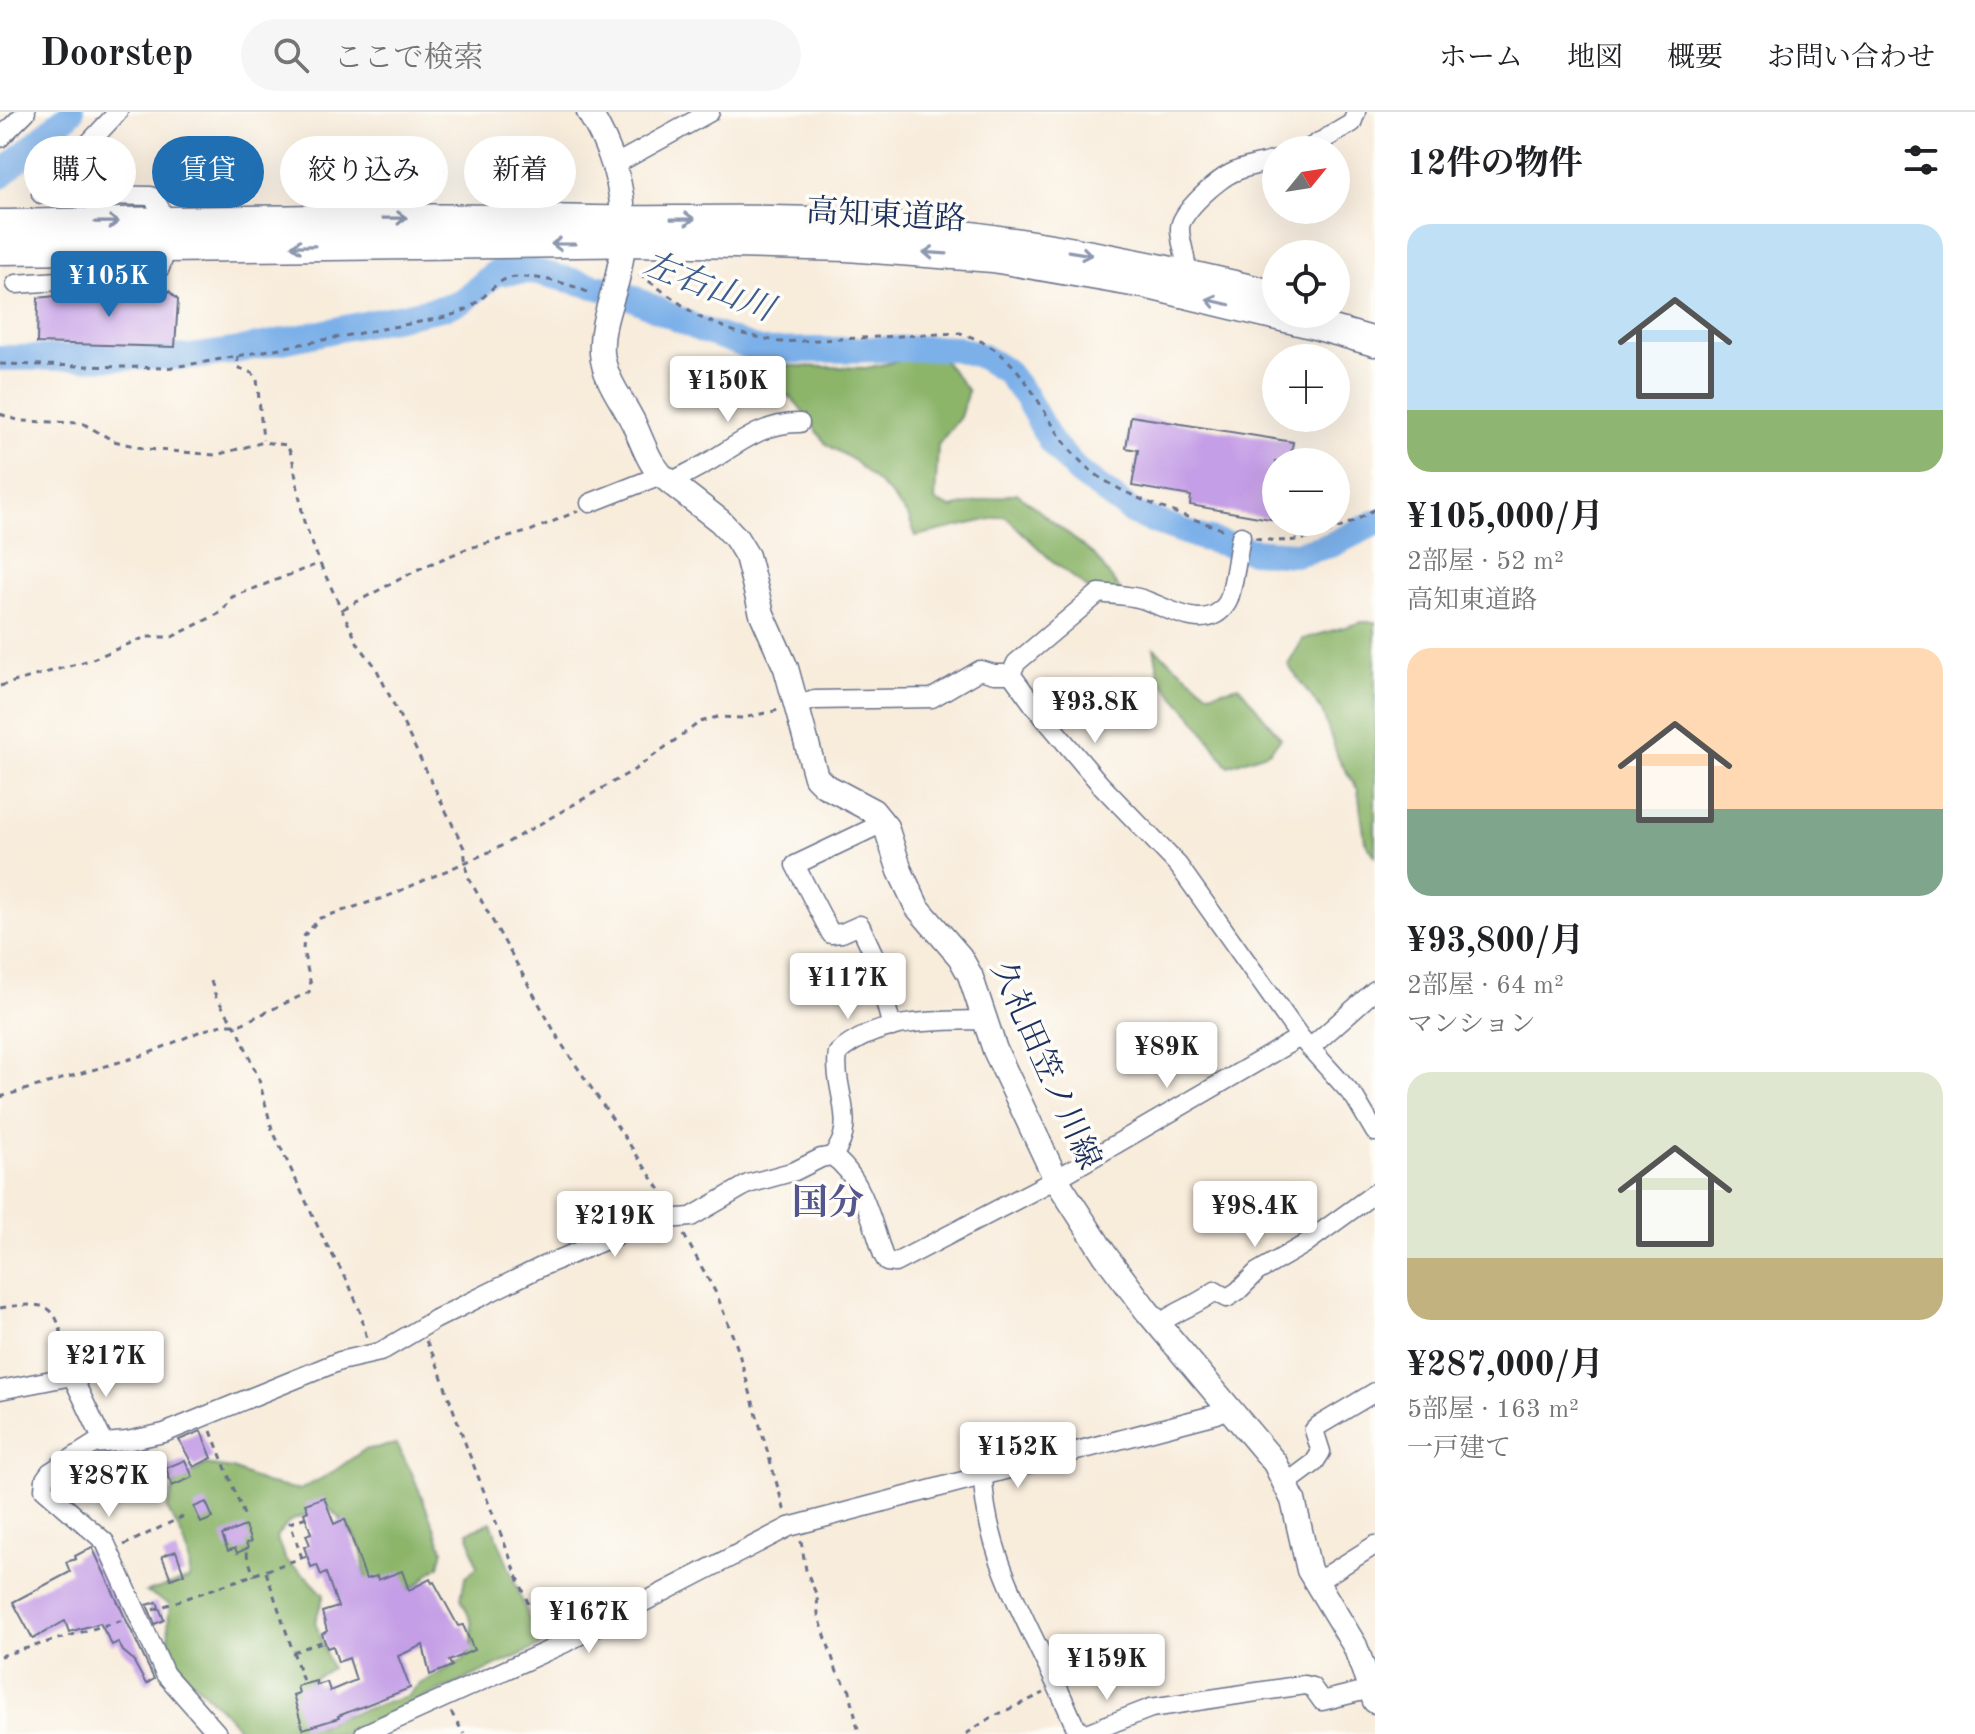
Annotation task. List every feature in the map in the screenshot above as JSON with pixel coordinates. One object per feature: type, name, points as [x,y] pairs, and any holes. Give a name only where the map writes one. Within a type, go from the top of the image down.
[{"type":"highway","name":"高知東道路","points":[[1,241],[499,217],[621,249],[847,247],[993,258],[1144,284],[1375,342]]},
{"type":"highway","name":"高知東道路","points":[[621,249],[740,218],[846,223],[999,239],[1185,272],[1262,291]]},
{"type":"highway","name":"高知東道路","points":[[1,241],[29,223],[167,235]]},
{"type":"highway","points":[[1350,315],[1375,322]]},
{"type":"main road","points":[[589,112],[616,164],[622,194],[621,249],[602,330],[602,356],[611,382],[644,449],[666,478],[720,521],[747,556],[762,614],[786,668],[816,777],[824,785],[873,811],[883,823]]},
{"type":"main road","name":"久礼田笠ノ川線","points":[[883,823],[917,907],[960,957],[970,975],[983,1020],[1056,1179],[1105,1255],[1275,1463],[1287,1483],[1309,1570],[1355,1646],[1373,1696]]},
{"type":"street","points":[[0,138],[26,112]]},
{"type":"street","points":[[16,284],[145,275],[160,268],[167,235],[162,208],[151,196],[41,194],[118,112]]},
{"type":"street","points":[[616,164],[710,112]]},
{"type":"street","points":[[1330,136],[1352,123],[1356,112]]},
{"type":"street","points":[[1185,272],[1179,227],[1183,216],[1223,177],[1262,164]]},
{"type":"street","points":[[590,503],[712,460],[751,434],[786,422],[800,423]]},
{"type":"street","points":[[1011,674],[1016,663],[1099,593],[1138,598],[1186,617],[1199,619],[1214,614],[1230,598],[1239,543]]},
{"type":"street","points":[[796,706],[814,700],[932,698],[980,670],[1011,674]]},
{"type":"street","points":[[1011,674],[1100,784],[1178,865],[1305,1042],[1355,1098],[1375,1132]]},
{"type":"street","points":[[883,823],[795,865],[831,934],[860,925],[878,964],[892,1027]]},
{"type":"street","points":[[832,1156],[841,1162],[864,1200],[887,1262],[895,1263],[1056,1179],[1305,1042],[1375,990]]},
{"type":"street","points":[[218,1734],[165,1674],[105,1542],[44,1489],[45,1479],[57,1466],[103,1441],[127,1441],[164,1433],[340,1361],[380,1352],[436,1319],[543,1266],[654,1220],[691,1217],[748,1184],[795,1171],[832,1156],[840,1147],[847,1119],[836,1067],[838,1053],[867,1035],[912,1021],[983,1020]]},
{"type":"street","points":[[1159,1324],[1215,1291],[1227,1298],[1257,1272],[1302,1246],[1375,1193]]},
{"type":"street","points":[[0,1390],[72,1376],[103,1441]]},
{"type":"street","points":[[1287,1483],[1314,1463],[1321,1452],[1314,1430],[1375,1392]]},
{"type":"street","points":[[364,1734],[547,1651],[794,1526],[1203,1418],[1229,1407]]},
{"type":"street","points":[[983,1477],[984,1497],[996,1552],[1074,1724],[1084,1734],[1151,1708],[1304,1685],[1312,1687],[1322,1701],[1373,1696]]},
{"type":"street","points":[[1315,1583],[1375,1545]]},
{"type":"path","points":[[621,249],[699,317],[738,333],[780,342],[960,333],[981,340],[1007,359],[1029,384],[1072,452],[1090,471],[1239,543],[1314,539],[1349,525],[1375,509]]},
{"type":"path","points":[[0,364],[166,368],[238,356],[452,315],[462,312],[506,279],[516,277],[577,286],[609,306]]},
{"type":"path","points":[[238,356],[237,367],[252,373],[257,379],[264,442]]},
{"type":"path","points":[[0,414],[20,421],[82,423],[114,441],[146,449],[216,455],[264,442],[281,443],[291,449],[304,522],[321,566],[358,644],[375,666],[464,848],[467,875],[561,1043],[669,1201],[674,1217],[717,1295],[737,1347],[806,1570],[817,1596],[818,1614],[837,1672],[850,1691],[859,1734]]},
{"type":"path","points":[[343,609],[421,568],[466,549],[554,522],[590,503]]},
{"type":"path","points":[[0,686],[90,660],[146,637],[172,637],[222,612],[232,597],[274,579],[315,565],[321,566]]},
{"type":"path","points":[[0,1097],[147,1054],[201,1031],[241,1024],[309,992],[311,985],[303,950],[304,936],[320,918],[386,897],[496,849],[594,794],[700,722],[717,717],[743,718],[796,706]]},
{"type":"path","points":[[211,981],[216,997],[235,1024],[259,1080],[272,1129],[360,1311],[371,1354]]},
{"type":"path","points":[[0,1308],[35,1304],[53,1312],[72,1376]]},
{"type":"path","points":[[420,1331],[436,1361],[547,1651]]},
{"type":"path","points":[[205,1417],[246,1520]]},
{"type":"path","points":[[109,1552],[184,1516]]},
{"type":"path","points":[[302,1558],[290,1523],[306,1517]]},
{"type":"path","points":[[246,1552],[254,1576]]},
{"type":"path","points":[[0,1656],[138,1615],[307,1556]]},
{"type":"path","points":[[266,1572],[304,1684]]},
{"type":"path","points":[[293,1652],[324,1641]]},
{"type":"path","points":[[966,1734],[990,1718],[1058,1685]]},
{"type":"path","points":[[443,1698],[464,1734]]},
{"type":"green space","points":[[938,353],[968,391],[960,417],[938,445],[935,501],[951,508],[1017,493],[1095,556],[1122,593],[1113,608],[1050,559],[1005,516],[916,536],[908,516],[889,493],[853,460],[826,444],[797,404],[754,365],[866,368]]},
{"type":"green space","points":[[1362,622],[1375,622],[1375,856],[1365,841],[1358,790],[1339,760],[1322,711],[1288,665],[1303,639]]},
{"type":"green space","points":[[1154,648],[1209,693],[1239,686],[1281,738],[1269,752],[1228,766],[1194,718],[1160,680]]},
{"type":"green space","points":[[396,1444],[412,1473],[443,1549],[439,1566],[417,1585],[404,1590],[368,1589],[359,1544],[328,1507],[290,1521],[276,1537],[286,1561],[324,1595],[315,1622],[331,1668],[311,1681],[307,1707],[318,1727],[408,1696],[418,1685],[463,1660],[472,1648],[472,1623],[461,1598],[465,1578],[477,1567],[468,1532],[491,1522],[540,1646],[343,1734],[242,1734],[179,1664],[171,1648],[168,1628],[170,1604],[146,1592],[189,1579],[187,1551],[167,1509],[174,1485],[205,1465],[233,1469],[265,1483],[300,1490],[364,1450]]},
{"type":"building","points":[[109,290],[169,291],[178,300],[175,347],[37,343],[38,298]]},
{"type":"building","points":[[1131,416],[1293,442],[1292,448],[1262,448],[1262,518],[1190,505],[1191,496],[1132,486],[1138,450],[1126,448]]},
{"type":"building","points":[[201,1431],[212,1458],[194,1467],[179,1440]]},
{"type":"building","points":[[185,1460],[193,1477],[172,1486],[166,1468]]},
{"type":"building","points":[[324,1497],[334,1524],[345,1519],[366,1579],[377,1576],[378,1580],[402,1571],[409,1590],[430,1579],[458,1626],[463,1625],[474,1650],[449,1661],[452,1666],[430,1675],[423,1645],[398,1656],[410,1688],[339,1718],[303,1729],[293,1695],[299,1693],[297,1686],[316,1681],[317,1685],[327,1682],[330,1691],[356,1680],[349,1658],[338,1662],[333,1646],[327,1648],[322,1634],[327,1631],[322,1612],[338,1607],[326,1573],[321,1575],[317,1565],[311,1567],[304,1547],[310,1545],[306,1535],[311,1533],[304,1513],[308,1511],[305,1504]]},
{"type":"building","points":[[206,1502],[213,1518],[201,1523],[194,1507]]},
{"type":"building","points":[[245,1526],[251,1542],[246,1543],[248,1548],[237,1553],[235,1548],[228,1551],[222,1535]]},
{"type":"building","points":[[92,1547],[154,1679],[146,1684],[135,1661],[118,1642],[112,1645],[100,1623],[69,1632],[65,1621],[33,1639],[13,1602],[70,1572],[66,1562]]},
{"type":"building","points":[[176,1551],[184,1574],[171,1579],[162,1556]]},
{"type":"building","points":[[157,1602],[164,1620],[155,1624],[147,1605]]},
{"type":"waterway","points":[[0,176],[71,112]]},
{"type":"waterway","name":"左右山川","points":[[0,358],[191,357],[234,351],[446,307],[464,300],[495,273],[533,271],[622,293],[699,329],[761,351],[954,348],[981,356],[1006,371],[1026,397],[1051,442],[1079,473],[1135,514],[1202,538],[1252,551],[1295,554],[1331,545],[1375,523]]},
{"type":"district","name":"国分","points":[[828,1205]]}]
